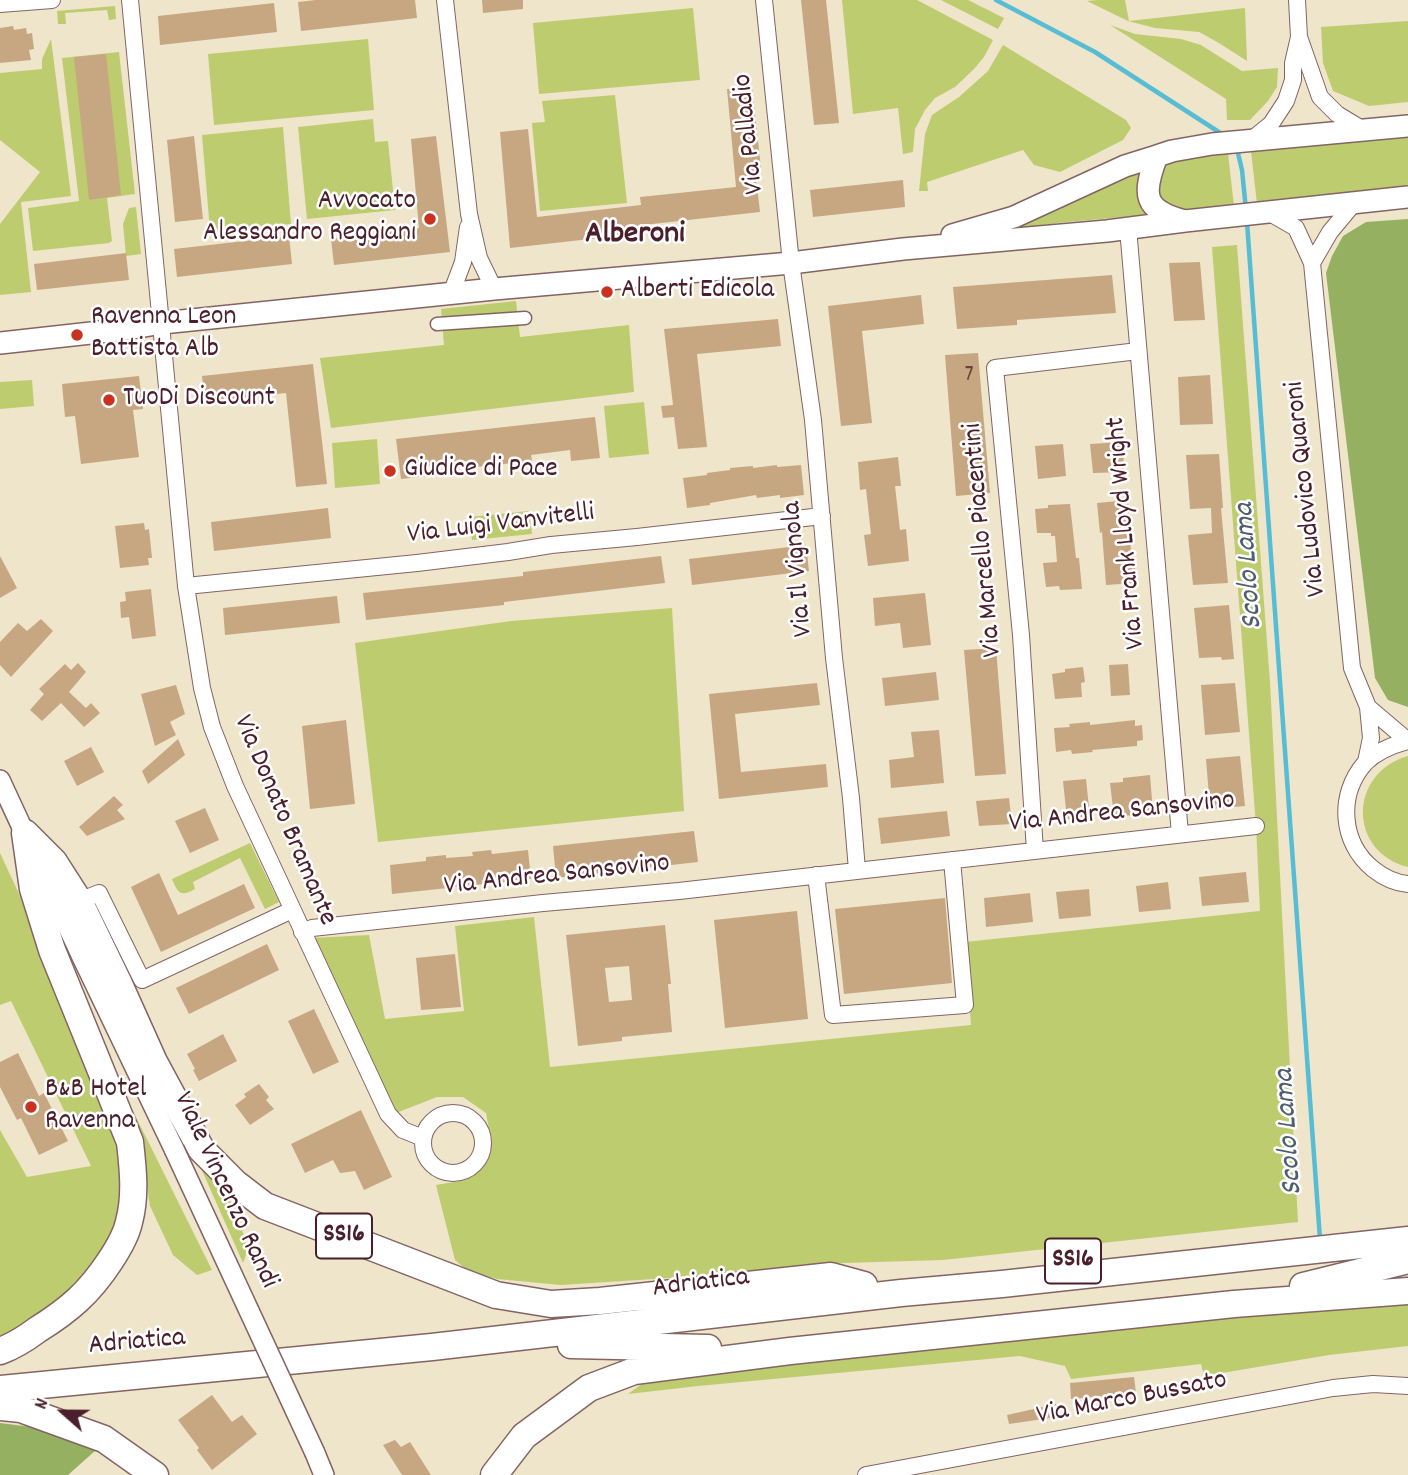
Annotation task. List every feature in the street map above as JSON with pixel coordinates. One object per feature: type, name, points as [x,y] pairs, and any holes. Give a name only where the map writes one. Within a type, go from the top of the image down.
[{"type":"highway","name":"SS16","points":[[25,834],[54,862],[79,901],[154,1062],[201,1149],[234,1183],[265,1206],[496,1295],[551,1304],[831,1276],[864,1284]]},
{"type":"highway","points":[[0,1351],[12,1347],[63,1314],[92,1287],[120,1247],[129,1224],[134,1194],[130,1142],[52,950],[33,889],[25,834]]},
{"type":"highway","name":"Adriatica","points":[[1343,1239],[1408,1224]]},
{"type":"highway","name":"Adriatica","points":[[0,1371],[1343,1239],[1408,1240]]},
{"type":"highway","name":"Adriatica","points":[[0,1388],[432,1347],[901,1293],[1015,1283],[1282,1245]]},
{"type":"highway","points":[[1234,1304],[1408,1260]]},
{"type":"highway","points":[[494,1475],[524,1436],[589,1388],[634,1370],[1234,1304],[1408,1291]]},
{"type":"highway","points":[[432,1347],[617,1346],[790,1351]]},
{"type":"highway","points":[[0,1407],[21,1409],[104,1439],[155,1475]]},
{"type":"main road","points":[[903,249],[1014,217],[1125,166],[1172,151],[1212,144],[1408,126]]},
{"type":"main road","points":[[1157,156],[1150,174],[1148,190],[1154,207],[1166,216],[1185,221]]},
{"type":"main road","points":[[0,342],[494,289],[791,263],[1408,197]]},
{"type":"street","points":[[0,4],[52,0]]},
{"type":"street","name":"Via Donato Bramante","points":[[130,0],[186,586],[202,688],[212,727],[234,786],[387,1114],[403,1130],[424,1138]]},
{"type":"street","points":[[445,0],[469,214],[479,258],[494,289]]},
{"type":"street","name":"Via Palladio","points":[[764,0],[791,263]]},
{"type":"street","points":[[1250,141],[1271,124],[1286,101],[1293,80],[1293,63],[1299,37],[1297,0]]},
{"type":"street","points":[[1299,37],[1320,97],[1337,114],[1366,131]]},
{"type":"street","points":[[1312,262],[1330,232],[1355,202]]},
{"type":"street","name":"Via Ludovico Quaroni","points":[[1270,213],[1296,228],[1312,262],[1352,668],[1368,707],[1371,738],[1366,762]]},
{"type":"street","points":[[451,294],[463,262],[469,214]]},
{"type":"street","name":"Via Frank Lloyd Wright","points":[[1128,228],[1180,834]]},
{"type":"street","name":"Via Il Vignola","points":[[791,263],[813,420],[834,658],[857,870]]},
{"type":"street","points":[[437,324],[525,318]]},
{"type":"street","name":"Via Marcello Piacentini","points":[[1035,850],[1021,635],[995,368],[1138,351]]},
{"type":"street","name":"Via Luigi Vanvitelli","points":[[186,586],[417,563],[551,545],[822,516]]},
{"type":"street","name":"Via Ludovico Quaroni","points":[[1368,707],[1408,741]]},
{"type":"street","points":[[1408,741],[1385,748],[1366,762],[1353,779],[1346,800],[1346,822],[1352,843],[1364,862],[1381,875],[1408,884]]},
{"type":"street","name":"Viale Vincenzo Randi","points":[[0,780],[324,1475]]},
{"type":"street","name":"Via Andrea Sansovino","points":[[302,932],[312,928],[679,891],[1256,826]]},
{"type":"street","points":[[817,875],[833,1015],[965,1005],[952,860]]},
{"type":"street","points":[[79,901],[99,893],[142,981],[292,910]]},
{"type":"street","name":"Via Marco Bussato","points":[[866,1475],[1333,1388],[1373,1384],[1408,1386]]},
{"type":"green space","points":[[842,0],[917,0],[993,40],[974,69],[955,87],[935,98],[925,110],[915,129],[913,152],[903,154],[898,108],[853,114]]},
{"type":"green space","points":[[941,0],[968,0],[1004,18],[998,29]]},
{"type":"green space","points":[[1125,0],[1129,21],[1245,8],[1247,61],[1199,32],[1155,28],[1128,21],[1087,1]]},
{"type":"green space","points":[[115,6],[116,19],[109,20],[107,10],[65,13],[66,24],[58,24],[57,11]]},
{"type":"green space","points":[[693,8],[700,80],[539,94],[533,23]]},
{"type":"green space","points":[[1408,21],[1408,102],[1369,106],[1333,91],[1323,63],[1321,27]]},
{"type":"green space","points":[[1110,25],[1135,34],[1181,39],[1201,45],[1242,71],[1278,68],[1277,87],[1250,120],[1227,120],[1226,99]]},
{"type":"green space","points":[[51,39],[71,196],[21,202],[31,292],[0,295],[0,224],[40,172],[0,140],[0,73],[42,69],[42,59]]},
{"type":"green space","points":[[368,39],[374,110],[214,125],[208,54]]},
{"type":"green space","points":[[1003,45],[1126,120],[1131,128],[1123,140],[1060,172],[1034,165],[1023,150],[927,182],[928,191],[919,191],[925,134],[932,115],[959,97],[988,71]]},
{"type":"green space","points":[[119,52],[135,194],[107,198],[112,241],[109,243],[33,251],[28,208],[79,201],[62,58]]},
{"type":"green space","points":[[615,95],[627,203],[540,211],[532,123],[545,122],[542,101]]},
{"type":"green space","points":[[373,119],[375,142],[388,141],[395,210],[307,219],[298,127]]},
{"type":"green space","points":[[283,127],[291,224],[210,231],[202,135]]},
{"type":"green space","points":[[1408,136],[1408,190],[1257,204],[1251,151]]},
{"type":"green space","points":[[1228,154],[1234,206],[1180,210],[1162,200],[1156,191],[1165,164],[1171,159]]},
{"type":"green space","points":[[1141,165],[1139,191],[1149,215],[1011,227]]},
{"type":"green space","points":[[136,207],[141,254],[126,256],[123,224],[129,208]]},
{"type":"green space","points":[[1408,219],[1408,707],[1388,700],[1375,678],[1326,273],[1343,236],[1366,222]]},
{"type":"green space","points":[[1237,245],[1270,682],[1298,1222],[943,1260],[811,1264],[700,1276],[561,1285],[497,1279],[468,1271],[455,1260],[436,1185],[466,1180],[486,1163],[490,1134],[486,1113],[463,1097],[437,1097],[396,1113],[312,938],[369,935],[385,1019],[464,1011],[455,926],[534,917],[550,1067],[971,1025],[965,942],[1260,911],[1256,826],[1212,247]]},
{"type":"green space","points":[[516,301],[520,337],[629,325],[634,392],[331,428],[320,358],[444,345],[441,309]]},
{"type":"green space","points":[[32,380],[34,406],[0,409],[0,382]]},
{"type":"green space","points":[[644,402],[649,454],[609,458],[604,406]]},
{"type":"green space","points":[[377,439],[380,484],[335,488],[332,443]]},
{"type":"green space","points":[[529,511],[532,534],[472,540],[469,517]]},
{"type":"green space","points":[[672,608],[684,811],[378,842],[355,643],[511,621]]},
{"type":"green space","points":[[1408,756],[1408,867],[1388,859],[1374,846],[1366,830],[1363,812],[1366,795],[1374,778],[1388,765]]},
{"type":"green space","points":[[250,843],[279,902],[265,909],[240,858],[193,882],[195,889],[181,893],[176,888],[172,879]]},
{"type":"green space","points":[[0,853],[40,939],[124,1143],[125,1191],[114,1236],[91,1272],[55,1311],[0,1344],[0,1130],[27,1177],[91,1166],[11,1001],[0,1005]]},
{"type":"green space","points":[[132,1109],[212,1270],[197,1275],[173,1255],[150,1206]]},
{"type":"green space","points":[[200,1166],[234,1205],[248,1249],[243,1263]]},
{"type":"green space","points":[[1408,1298],[1408,1346],[1329,1355],[1204,1376],[1201,1364],[1071,1379],[1065,1366],[1020,1356],[628,1394],[657,1373]]},
{"type":"green space","points":[[0,1423],[48,1429],[96,1450],[68,1475],[0,1475]]},
{"type":"building","points":[[415,0],[417,18],[301,31],[298,2]]},
{"type":"building","points":[[482,0],[523,0],[523,9],[483,13]]},
{"type":"building","points":[[801,0],[826,0],[839,123],[814,125]]},
{"type":"building","points":[[274,3],[277,32],[160,45],[158,16]]},
{"type":"building","points":[[13,26],[14,30],[26,28],[27,34],[32,33],[34,49],[29,50],[31,60],[0,63],[0,28]]},
{"type":"building","points":[[106,54],[121,195],[89,200],[74,57]]},
{"type":"building","points":[[752,86],[761,168],[755,169],[760,212],[625,227],[626,235],[510,248],[500,132],[528,129],[537,217],[641,205],[640,197],[736,187],[727,89]]},
{"type":"building","points":[[194,136],[203,219],[175,222],[167,140]]},
{"type":"building","points":[[436,136],[450,252],[334,265],[331,239],[419,228],[411,139]]},
{"type":"building","points":[[903,180],[905,207],[813,217],[810,190]]},
{"type":"building","points":[[289,236],[292,264],[177,277],[174,249]]},
{"type":"building","points":[[126,253],[129,280],[37,290],[34,264]]},
{"type":"building","points":[[1200,262],[1205,320],[1174,321],[1169,263]]},
{"type":"building","points":[[1112,275],[1116,313],[1017,320],[1017,325],[957,329],[953,287]]},
{"type":"building","points":[[921,295],[924,324],[862,331],[872,423],[841,426],[828,306]]},
{"type":"building","points":[[778,319],[781,346],[697,354],[707,447],[678,449],[674,417],[663,418],[661,406],[673,405],[664,329]]},
{"type":"building","points":[[978,353],[990,493],[956,496],[945,355]]},
{"type":"building","points":[[313,364],[327,484],[296,487],[286,393],[205,402],[202,376]]},
{"type":"building","points":[[1210,375],[1213,424],[1180,425],[1178,377]]},
{"type":"building","points":[[139,376],[143,409],[133,410],[139,457],[81,464],[75,416],[65,417],[62,384]]},
{"type":"building","points":[[595,417],[600,458],[571,461],[570,450],[531,455],[532,461],[466,468],[466,461],[427,466],[428,476],[401,479],[396,439]]},
{"type":"building","points":[[1123,442],[1124,472],[1093,473],[1090,444]]},
{"type":"building","points":[[1063,444],[1066,476],[1038,479],[1035,446]]},
{"type":"building","points":[[1219,454],[1228,583],[1193,585],[1188,535],[1212,533],[1211,508],[1190,509],[1186,455]]},
{"type":"building","points":[[898,457],[901,486],[895,486],[900,530],[906,529],[909,561],[868,566],[864,535],[871,534],[866,489],[860,490],[858,462]]},
{"type":"building","points":[[801,465],[804,495],[757,498],[756,495],[687,508],[683,478],[730,468]]},
{"type":"building","points":[[1128,500],[1136,583],[1106,585],[1097,503]]},
{"type":"building","points":[[1070,504],[1082,589],[1060,590],[1059,586],[1046,587],[1043,563],[1057,562],[1055,536],[1051,536],[1051,533],[1037,533],[1035,509],[1048,508],[1048,505]]},
{"type":"building","points":[[328,508],[331,538],[214,551],[211,522]]},
{"type":"building","points":[[144,523],[145,530],[149,529],[152,558],[148,558],[149,565],[120,568],[115,526]]},
{"type":"building","points":[[806,545],[809,571],[692,585],[689,559]]},
{"type":"building","points":[[0,556],[17,588],[0,598]]},
{"type":"building","points":[[661,556],[665,583],[366,620],[363,593],[523,576],[523,572]]},
{"type":"building","points":[[151,589],[156,636],[132,639],[129,617],[121,618],[120,602],[126,601],[125,592]]},
{"type":"building","points":[[925,593],[931,645],[903,648],[900,623],[875,626],[873,598]]},
{"type":"building","points":[[337,596],[340,623],[225,635],[223,608]]},
{"type":"building","points":[[1229,605],[1234,659],[1199,658],[1194,608]]},
{"type":"building","points":[[41,619],[53,631],[11,677],[0,665],[0,642],[18,623],[27,631]]},
{"type":"building","points":[[996,648],[1006,774],[975,776],[964,650]]},
{"type":"building","points":[[78,663],[86,672],[69,692],[86,708],[91,703],[100,713],[84,727],[61,703],[42,721],[30,710],[44,694],[39,689],[65,664],[71,670]]},
{"type":"building","points":[[1128,664],[1130,695],[1111,696],[1109,665]]},
{"type":"building","points":[[1083,667],[1085,682],[1081,683],[1082,697],[1055,699],[1052,674]]},
{"type":"building","points":[[936,672],[939,700],[885,706],[882,678]]},
{"type":"building","points":[[817,683],[820,705],[735,714],[741,772],[826,764],[828,787],[719,799],[709,694]]},
{"type":"building","points":[[1235,683],[1240,732],[1205,735],[1201,685]]},
{"type":"building","points":[[176,685],[185,714],[170,722],[176,735],[155,746],[141,694]]},
{"type":"building","points":[[346,720],[355,804],[310,809],[302,726]]},
{"type":"building","points":[[1135,720],[1135,726],[1142,725],[1143,740],[1137,741],[1137,746],[1072,754],[1071,750],[1056,752],[1054,728],[1070,727],[1069,724],[1090,722],[1090,725]]},
{"type":"building","points":[[939,730],[944,783],[891,788],[889,760],[914,757],[911,732]]},
{"type":"building","points":[[178,739],[185,755],[148,784],[142,771]]},
{"type":"building","points":[[91,747],[104,772],[77,786],[64,761]]},
{"type":"building","points":[[1240,756],[1245,806],[1210,809],[1206,759]]},
{"type":"building","points":[[1150,775],[1153,813],[1114,817],[1110,783],[1123,782],[1123,778]]},
{"type":"building","points":[[1086,779],[1090,817],[1067,819],[1063,781]]},
{"type":"building","points":[[114,796],[123,805],[117,810],[125,819],[87,836],[79,827]]},
{"type":"building","points":[[1009,798],[1012,824],[979,826],[976,801]]},
{"type":"building","points":[[205,808],[219,840],[190,853],[175,821]]},
{"type":"building","points":[[947,811],[950,836],[881,844],[878,818]]},
{"type":"building","points":[[694,831],[698,862],[556,878],[553,846]]},
{"type":"building","points":[[491,850],[492,854],[528,850],[531,879],[392,894],[390,865],[426,861],[426,857],[473,856],[472,852]]},
{"type":"building","points":[[1246,872],[1249,902],[1202,906],[1199,877]]},
{"type":"building","points":[[159,873],[178,915],[244,884],[255,908],[161,952],[131,887]]},
{"type":"building","points":[[1168,882],[1171,909],[1139,912],[1136,886]]},
{"type":"building","points":[[1089,889],[1091,916],[1059,919],[1056,892]]},
{"type":"building","points":[[1030,893],[1033,922],[986,927],[984,898]]},
{"type":"building","points":[[945,898],[952,983],[844,994],[835,909]]},
{"type":"building","points":[[797,911],[808,1019],[725,1028],[714,920]]},
{"type":"building","points":[[665,925],[671,984],[668,984],[672,1032],[622,1037],[622,1041],[578,1046],[566,935]],"holes":[[[629,966],[632,1000],[609,1002],[605,968]]]},
{"type":"building","points":[[267,944],[279,970],[189,1014],[176,988]]},
{"type":"building","points":[[455,954],[461,1007],[421,1010],[416,958]]},
{"type":"building","points":[[314,1009],[339,1062],[313,1074],[288,1021]]},
{"type":"building","points":[[223,1034],[237,1061],[199,1081],[187,1054]]},
{"type":"building","name":"B&B Hotel Ravenna","points":[[18,1053],[39,1096],[44,1093],[68,1141],[39,1155],[21,1118],[17,1120],[0,1087],[0,1062]]},
{"type":"building","points":[[259,1084],[269,1097],[266,1100],[274,1109],[250,1125],[235,1105],[246,1097],[244,1094]]},
{"type":"building","points":[[361,1110],[392,1177],[364,1190],[355,1171],[340,1173],[333,1160],[305,1173],[291,1144]]},
{"type":"building","points":[[1134,1377],[1136,1393],[1071,1399],[1070,1383]]},
{"type":"building","points":[[212,1395],[232,1422],[242,1415],[257,1434],[212,1470],[178,1420]]},
{"type":"building","points":[[1056,1404],[1057,1417],[1009,1424],[1007,1415]]},
{"type":"building","points":[[395,1440],[401,1447],[410,1442],[431,1475],[402,1475],[383,1445]]},
{"type":"waterway","name":"Scolo Lama","points":[[996,0],[1095,52],[1225,136]]},
{"type":"waterway","name":"Scolo Lama","points":[[1237,149],[1246,210]]},
{"type":"waterway","name":"Scolo Lama","points":[[1247,222],[1320,1239]]},
{"type":"place","name":"Avvocato Alessandro Reggiani","points":[[430,219]]},
{"type":"place","name":"Alberti Edicola","points":[[607,292]]},
{"type":"place","name":"Ravenna Leon Battista Alb","points":[[77,335]]},
{"type":"place","name":"TuoDi Discount","points":[[109,400]]},
{"type":"place","name":"Giudice di Pace","points":[[390,471]]},
{"type":"place","name":"B&B Hotel Ravenna","points":[[31,1107]]},
{"type":"district","name":"Alberoni","points":[[635,237]]}]
